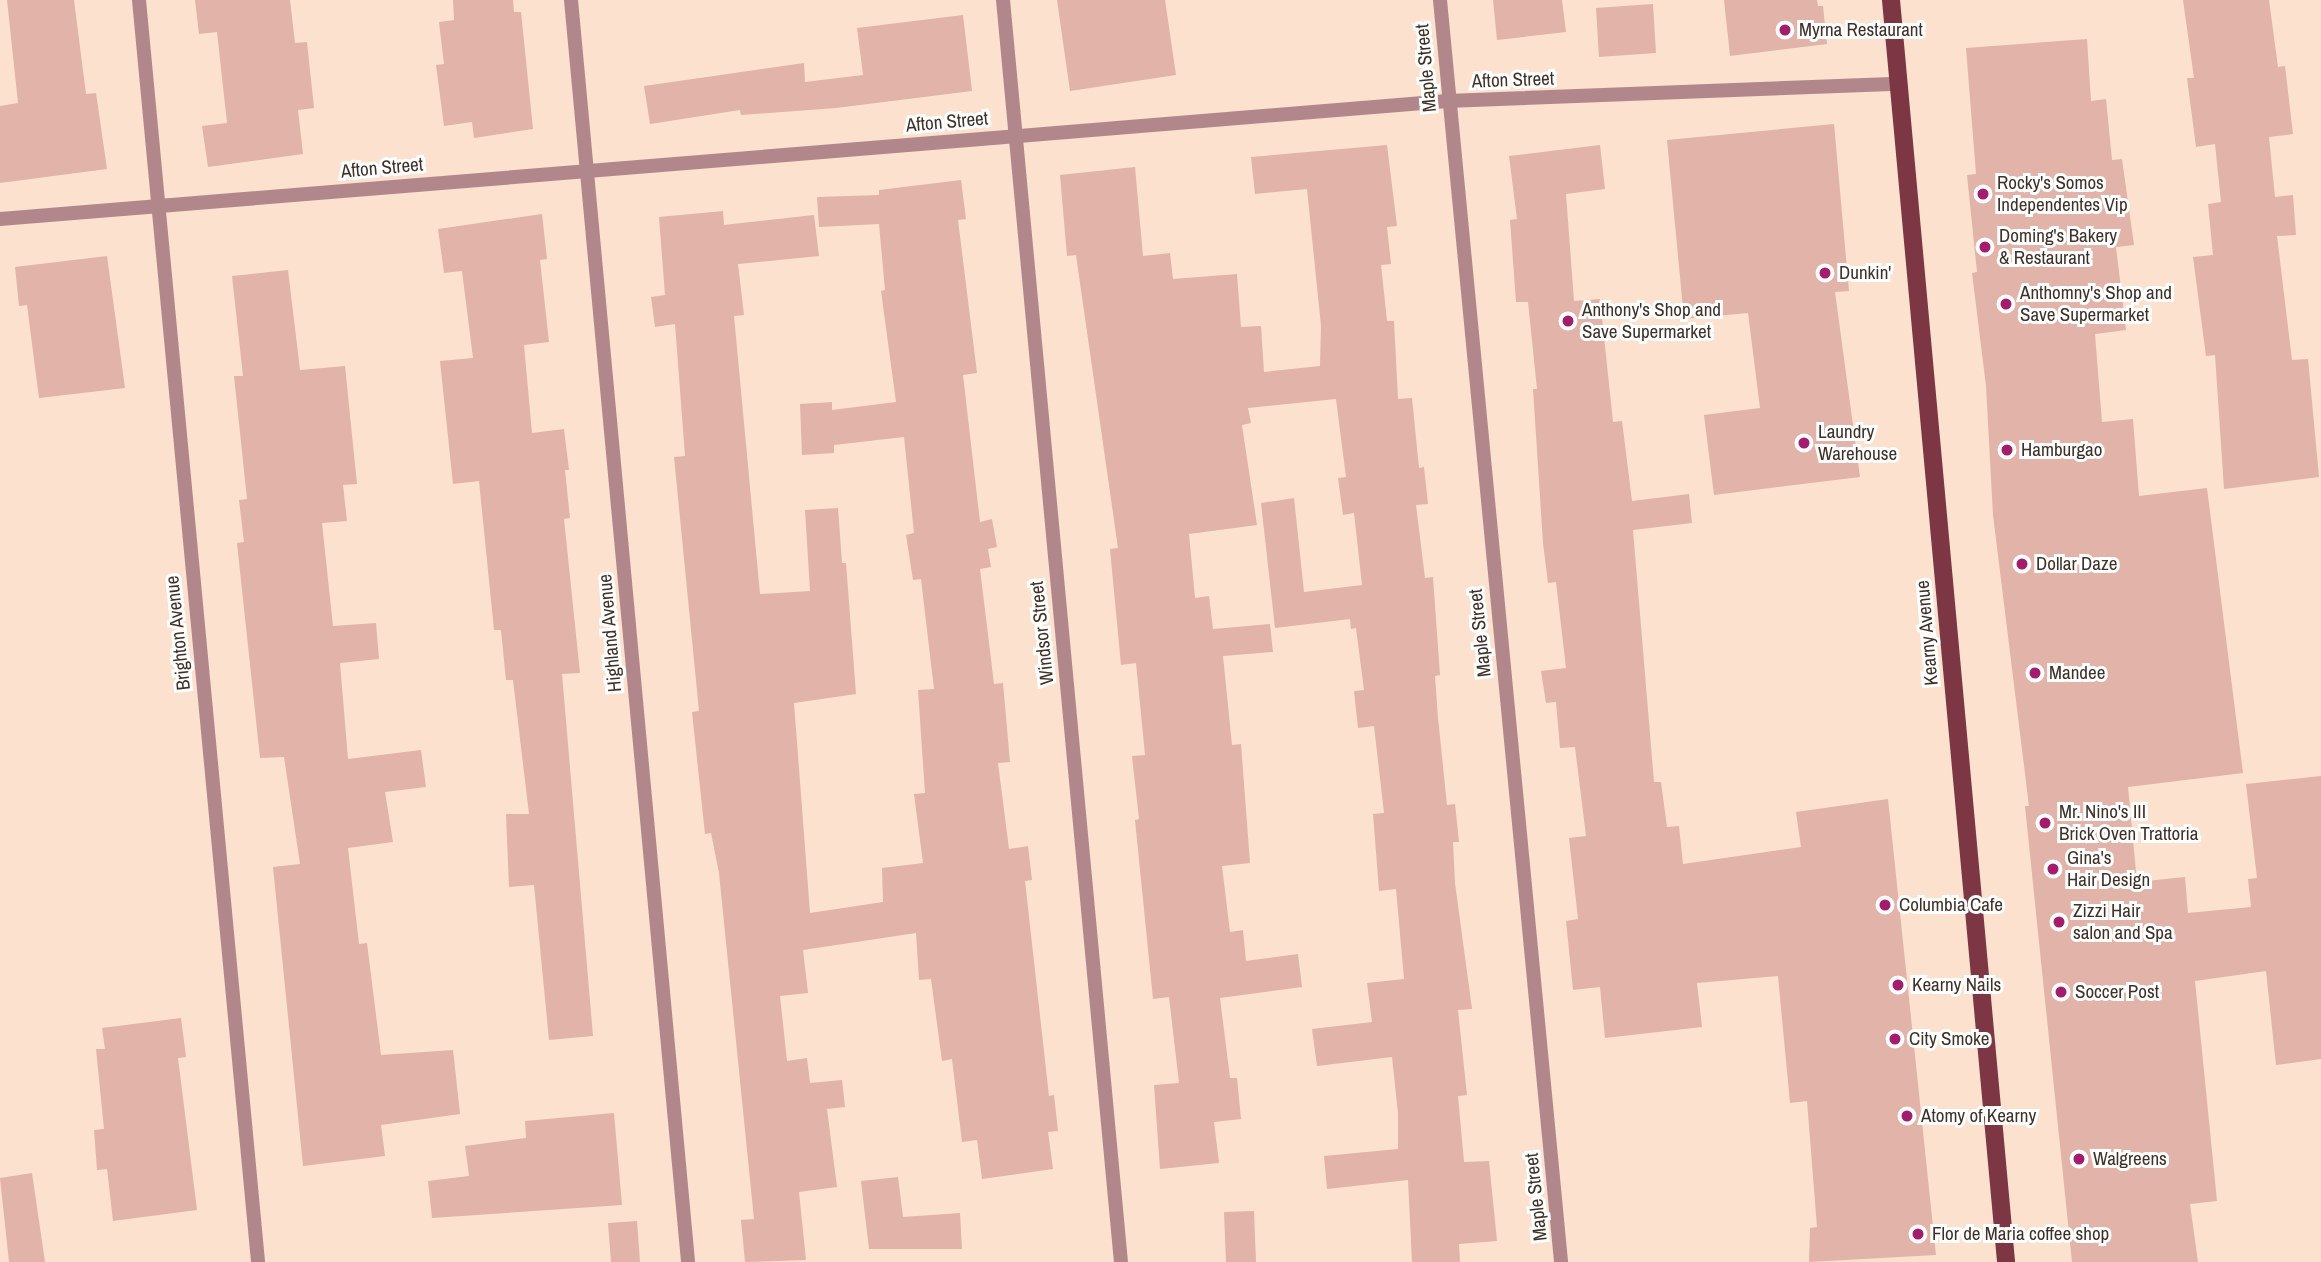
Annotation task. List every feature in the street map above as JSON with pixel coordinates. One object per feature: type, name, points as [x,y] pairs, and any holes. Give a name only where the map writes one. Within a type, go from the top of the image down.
[{"type":"main road","name":"Kearny Avenue","points":[[1891,0],[2006,1262]]},
{"type":"street","name":"Brighton Avenue","points":[[139,0],[258,1262]]},
{"type":"street","name":"Highland Avenue","points":[[571,0],[688,1262]]},
{"type":"street","name":"Windsor Street","points":[[1003,0],[1013,136],[1121,1262]]},
{"type":"street","name":"Maple Street","points":[[1440,0],[1447,102],[1562,1262]]},
{"type":"street","name":"Afton Street","points":[[0,219],[1447,102],[1898,84]]},
{"type":"building","points":[[7,0],[74,0],[86,94],[96,93],[107,169],[0,183],[0,106],[18,103]]},
{"type":"building","points":[[195,0],[290,0],[295,43],[307,42],[314,108],[298,110],[303,154],[208,167],[202,126],[227,123],[217,32],[199,34]]},
{"type":"building","points":[[453,0],[513,0],[514,12],[521,12],[533,129],[474,138],[472,122],[444,126],[436,65],[444,64],[439,22],[454,20]]},
{"type":"building","points":[[1057,0],[1165,0],[1176,75],[1070,91]]},
{"type":"building","points":[[1493,0],[1562,0],[1566,32],[1497,40]]},
{"type":"building","points":[[1724,0],[1817,0],[1818,6],[1823,6],[1827,44],[1730,56]]},
{"type":"building","points":[[2183,0],[2269,0],[2278,67],[2285,66],[2293,134],[2269,137],[2275,197],[2293,195],[2296,235],[2277,236],[2292,360],[2308,359],[2319,477],[2224,489],[2215,355],[2206,356],[2193,257],[2213,255],[2208,204],[2221,202],[2215,144],[2196,147],[2187,78],[2194,78]]},
{"type":"building","points":[[1653,4],[1656,53],[1599,57],[1596,8]]},
{"type":"building","points":[[963,15],[972,91],[836,108],[741,115],[740,110],[650,124],[644,86],[804,63],[805,82],[863,75],[857,28]]},
{"type":"building","points":[[2087,39],[2091,101],[2106,99],[2112,160],[2122,159],[2134,245],[2116,247],[2126,330],[2095,334],[2102,422],[2133,419],[2139,496],[2207,488],[2243,773],[2128,787],[2137,882],[2185,877],[2188,913],[2251,907],[2248,879],[2257,878],[2246,784],[2321,776],[2321,1059],[2276,1065],[2266,971],[2195,981],[2217,1201],[2190,1204],[2198,1262],[2072,1262],[2025,806],[2029,806],[1993,515],[1986,386],[1972,273],[1977,272],[1967,175],[1976,174],[1966,48]]},
{"type":"building","points":[[1834,124],[1849,291],[1835,292],[1860,477],[1714,495],[1704,415],[1760,408],[1748,313],[1684,319],[1667,140]]},
{"type":"building","points":[[1387,145],[1397,226],[1387,227],[1391,264],[1381,265],[1387,321],[1394,321],[1398,399],[1412,398],[1419,468],[1424,467],[1428,504],[1416,505],[1425,578],[1433,577],[1440,675],[1435,676],[1438,718],[1447,805],[1455,804],[1459,842],[1453,842],[1455,883],[1472,1009],[1458,1010],[1467,1095],[1458,1096],[1464,1162],[1489,1161],[1497,1241],[1459,1244],[1460,1262],[1412,1262],[1408,1180],[1327,1189],[1324,1156],[1398,1149],[1398,1113],[1392,1057],[1317,1066],[1312,1029],[1372,1022],[1367,983],[1404,979],[1396,889],[1379,891],[1373,814],[1384,813],[1374,726],[1358,728],[1354,691],[1364,690],[1356,628],[1351,629],[1350,619],[1275,628],[1261,503],[1294,498],[1304,592],[1362,585],[1354,513],[1343,515],[1338,478],[1346,477],[1336,399],[1248,408],[1251,423],[1242,425],[1257,525],[1189,534],[1195,598],[1209,596],[1213,629],[1270,624],[1273,652],[1223,656],[1232,745],[1241,744],[1250,863],[1222,866],[1230,932],[1243,930],[1246,961],[1298,954],[1302,987],[1220,998],[1230,1078],[1237,1078],[1241,1119],[1214,1122],[1219,1163],[1160,1169],[1154,1085],[1179,1083],[1169,997],[1153,999],[1135,820],[1139,819],[1132,756],[1145,755],[1136,663],[1121,665],[1110,549],[1118,548],[1076,255],[1067,256],[1060,175],[1135,167],[1143,256],[1170,253],[1173,279],[1237,274],[1241,327],[1261,326],[1264,372],[1320,366],[1321,326],[1307,189],[1255,194],[1251,157]]},
{"type":"building","points":[[1600,145],[1605,189],[1566,194],[1574,301],[1600,299],[1613,422],[1622,421],[1632,501],[1689,494],[1692,523],[1633,530],[1654,782],[1661,782],[1667,827],[1679,826],[1683,864],[1801,847],[1796,812],[1888,799],[1936,1255],[1809,1262],[1810,1228],[1817,1227],[1807,1101],[1790,1103],[1778,976],[1697,983],[1702,1027],[1605,1038],[1600,987],[1573,990],[1566,921],[1578,919],[1569,838],[1586,836],[1575,747],[1560,748],[1556,702],[1546,703],[1541,671],[1566,668],[1556,582],[1548,583],[1543,543],[1533,389],[1537,389],[1528,302],[1516,302],[1510,220],[1517,219],[1509,156]]},
{"type":"building","points":[[961,180],[966,219],[958,220],[977,373],[963,375],[980,522],[992,519],[997,547],[988,549],[991,567],[980,569],[994,684],[1003,683],[1010,762],[998,763],[1009,849],[1028,846],[1032,880],[1025,881],[1049,1096],[1054,1095],[1058,1131],[1048,1132],[1053,1169],[982,1179],[977,1140],[962,1142],[952,1059],[942,1061],[931,979],[919,980],[916,933],[803,950],[808,993],[780,996],[787,1061],[807,1058],[810,1083],[842,1080],[845,1107],[827,1109],[837,1187],[799,1192],[806,1260],[745,1262],[741,1220],[754,1219],[719,873],[711,833],[705,834],[692,712],[699,711],[674,457],[685,456],[675,324],[655,327],[651,297],[665,295],[659,217],[723,211],[724,225],[814,215],[819,256],[738,264],[744,315],[734,316],[760,594],[810,591],[805,510],[838,508],[842,563],[846,563],[856,694],[794,703],[810,913],[883,902],[882,868],[923,863],[914,794],[925,793],[918,690],[934,689],[921,579],[913,580],[906,535],[914,533],[904,437],[834,445],[834,453],[802,455],[800,404],[832,402],[832,410],[896,402],[881,291],[885,290],[879,224],[819,227],[817,197],[879,195],[879,190]]},
{"type":"building","points":[[542,214],[547,259],[540,260],[549,342],[524,345],[532,433],[564,429],[569,470],[565,470],[570,518],[564,519],[580,673],[562,674],[593,1036],[549,1040],[534,885],[509,887],[506,814],[529,814],[513,680],[506,680],[501,630],[494,630],[479,481],[453,484],[440,361],[473,358],[462,271],[444,273],[438,229]]},
{"type":"building","points":[[107,256],[125,388],[39,398],[27,305],[19,306],[15,267]]},
{"type":"building","points":[[288,270],[300,370],[345,366],[357,484],[343,485],[347,521],[322,523],[333,626],[376,623],[379,659],[340,663],[348,759],[421,750],[426,787],[385,792],[393,842],[348,848],[359,944],[367,943],[381,1055],[453,1050],[460,1114],[381,1125],[385,1156],[303,1166],[273,867],[300,864],[284,757],[260,758],[237,543],[244,542],[239,500],[247,499],[234,376],[243,376],[232,276]]},
{"type":"building","points":[[181,1018],[186,1057],[178,1058],[197,1210],[113,1221],[107,1169],[97,1170],[94,1130],[104,1129],[96,1049],[105,1049],[102,1028]]},
{"type":"building","points":[[614,1113],[622,1205],[432,1218],[428,1181],[469,1176],[465,1146],[526,1138],[525,1121]]},
{"type":"building","points":[[32,1173],[45,1262],[9,1262],[0,1178]]},
{"type":"building","points":[[898,1177],[903,1217],[960,1213],[962,1249],[869,1249],[861,1181]]},
{"type":"building","points":[[1254,1211],[1256,1262],[1226,1262],[1224,1212]]},
{"type":"building","points":[[637,1221],[640,1262],[611,1262],[608,1223]]},
{"type":"place","name":"Myrna Restaurant","points":[[1785,30]]},
{"type":"place","name":"Rocky's Somos Independentes Vip","points":[[1983,194]]},
{"type":"place","name":"Doming's Bakery & Restaurant","points":[[1985,247]]},
{"type":"place","name":"Dunkin'","points":[[1825,273]]},
{"type":"place","name":"Anthomny's Shop and Save Supermarket","points":[[2006,304]]},
{"type":"place","name":"Anthony's Shop and Save Supermarket","points":[[1568,321]]},
{"type":"place","name":"Laundry Warehouse","points":[[1804,443]]},
{"type":"place","name":"Hamburgao","points":[[2007,450]]},
{"type":"place","name":"Dollar Daze","points":[[2022,564]]},
{"type":"place","name":"Mandee","points":[[2035,673]]},
{"type":"place","name":"Mr. Nino's III Brick Oven Trattoria","points":[[2045,823]]},
{"type":"place","name":"Gina's Hair Design","points":[[2053,869]]},
{"type":"place","name":"Columbia Cafe","points":[[1885,905]]},
{"type":"place","name":"Zizzi Hair salon and Spa","points":[[2059,922]]},
{"type":"place","name":"Kearny Nails","points":[[1898,985]]},
{"type":"place","name":"Soccer Post","points":[[2061,992]]},
{"type":"place","name":"City Smoke","points":[[1895,1039]]},
{"type":"place","name":"Atomy of Kearny","points":[[1907,1116]]},
{"type":"place","name":"Walgreens","points":[[2079,1159]]},
{"type":"place","name":"Flor de Maria coffee shop","points":[[1918,1234]]}]
